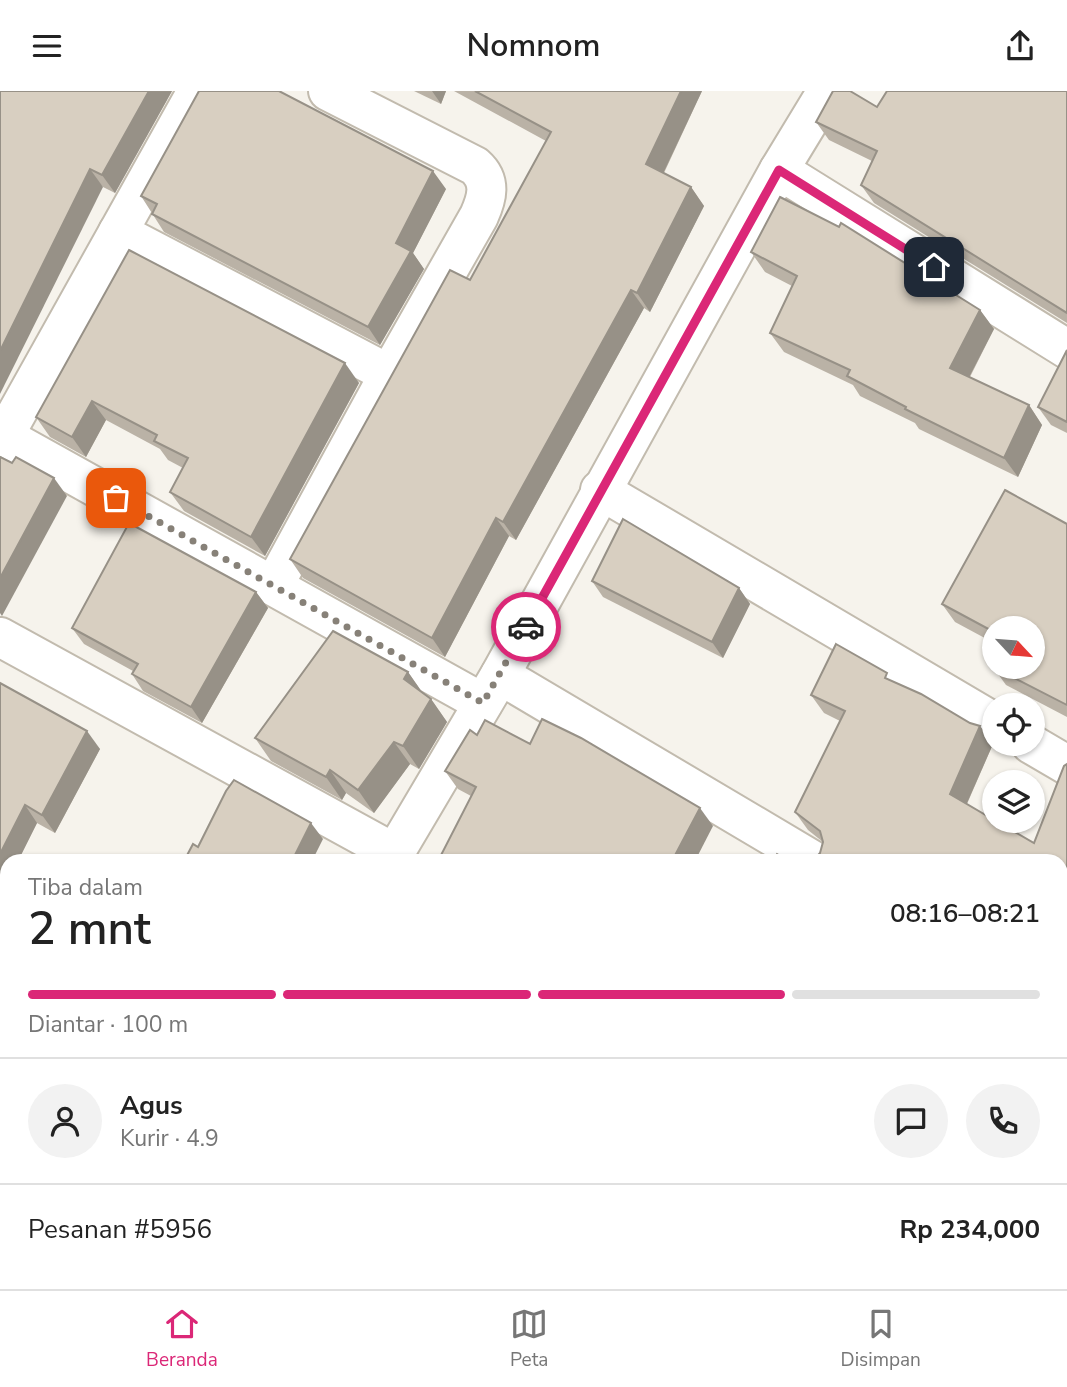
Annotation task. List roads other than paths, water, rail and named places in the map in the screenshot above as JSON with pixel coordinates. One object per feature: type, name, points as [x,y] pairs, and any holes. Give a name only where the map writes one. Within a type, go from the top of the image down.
[{"type":"street","points":[[197,91],[2,435],[274,585],[492,689],[801,854]]},
{"type":"street","points":[[274,585],[487,198],[482,172],[465,160],[328,91]]},
{"type":"street","points":[[394,854],[492,689],[779,170],[827,91]]},
{"type":"street","points":[[779,170],[1067,349]]},
{"type":"street","points":[[118,232],[389,374]]},
{"type":"street","points":[[600,490],[982,715]]},
{"type":"street","points":[[0,637],[387,854]]},
{"type":"street","points":[[1045,752],[1067,765]]}]
